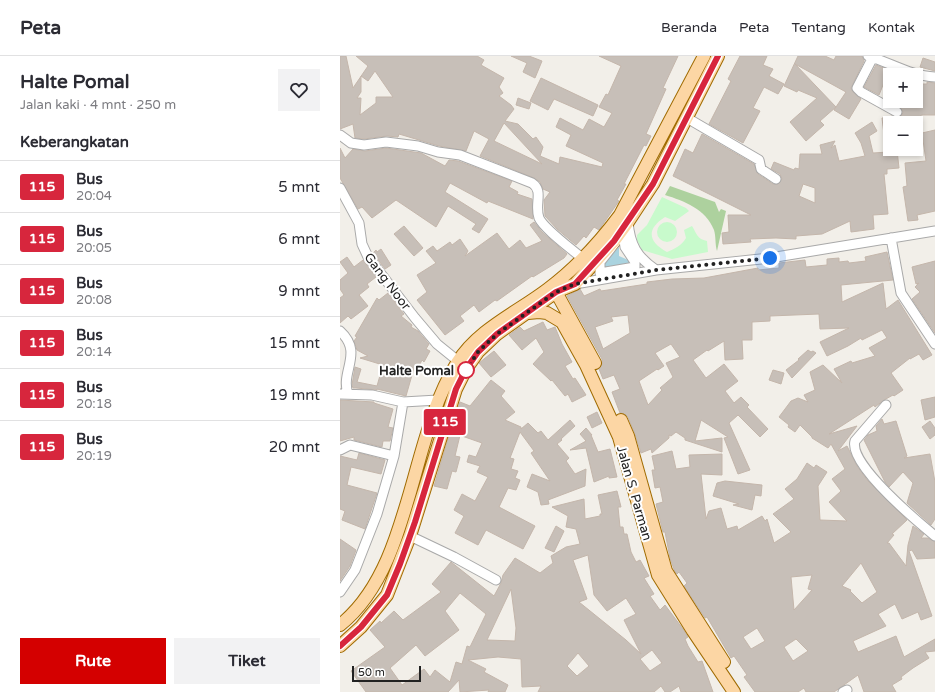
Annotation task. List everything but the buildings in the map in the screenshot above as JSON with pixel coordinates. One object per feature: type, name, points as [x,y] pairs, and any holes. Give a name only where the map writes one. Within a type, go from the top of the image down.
[{"type":"main road","points":[[340,625],[360,607],[376,582],[389,555],[438,400],[458,361],[473,343],[491,328],[549,289],[583,259],[604,237],[620,215],[704,56]]},
{"type":"main road","points":[[340,646],[361,627],[387,595],[410,536],[456,389],[466,369],[478,352],[497,334],[556,292],[575,284],[605,252],[628,222],[653,184],[718,56]]},
{"type":"main road","name":"Jalan S. Parman","points":[[556,292],[593,360],[628,436],[666,571],[743,692]]},
{"type":"main road","name":"Jalan S. Parman","points":[[528,313],[547,313],[562,322],[586,365],[619,437],[658,575],[693,632],[734,692]]},
{"type":"street","points":[[897,112],[860,92],[857,88],[870,57],[883,60],[914,74],[935,77]]},
{"type":"street","points":[[687,118],[759,160],[761,169],[776,179]]},
{"type":"street","points":[[340,135],[351,143],[368,145],[386,142],[418,146],[438,152],[460,155],[532,183],[537,187],[538,191],[536,210],[541,221],[583,259]]},
{"type":"street","name":"Gang Noor","points":[[340,188],[359,223],[362,244],[368,257],[437,344],[458,361]]},
{"type":"street","points":[[628,222],[634,249],[645,262],[656,270]]},
{"type":"street","points":[[575,284],[656,270],[770,258],[935,231]]},
{"type":"street","points":[[622,233],[625,247],[635,262],[635,267],[600,273],[600,262],[622,233]]},
{"type":"street","points":[[891,238],[901,293],[935,344]]},
{"type":"street","points":[[340,331],[349,340],[350,345],[349,360],[344,381],[344,394],[372,395],[403,402],[438,400]]},
{"type":"street","points":[[340,592],[355,570],[377,514],[394,456],[403,402]]},
{"type":"street","points":[[886,405],[855,441],[854,449],[876,482],[913,518],[935,536]]},
{"type":"street","points":[[340,450],[350,445],[394,456]]},
{"type":"street","points":[[410,536],[454,557],[496,580]]},
{"type":"green space","points":[[670,186],[715,202],[719,212],[721,209],[726,211],[717,251],[715,232],[706,217],[700,211],[687,203],[665,195]]},
{"type":"green space","points":[[662,197],[686,208],[689,211],[675,221],[665,217],[655,226],[652,231],[652,235],[656,244],[667,252],[673,250],[686,238],[684,230],[692,226],[699,237],[707,241],[708,252],[672,259],[642,250],[637,240],[637,235],[647,225]]},
{"type":"green space","points":[[667,222],[674,225],[677,232],[674,239],[667,242],[660,239],[657,232],[660,225]]},
{"type":"water","points":[[619,247],[619,256],[633,262],[633,265],[603,271],[602,265]]},
{"type":"bus line","name":"115","points":[[340,646],[361,627],[387,595],[420,508],[456,389],[466,369],[478,352],[497,334],[556,292],[575,284],[605,252],[628,222],[653,184],[718,56]]},
{"type":"place","name":"Halte Pomal","points":[[466,370]]},
{"type":"route","points":[[466,370],[478,352],[497,334],[556,292],[575,284],[656,270],[770,258]]}]
